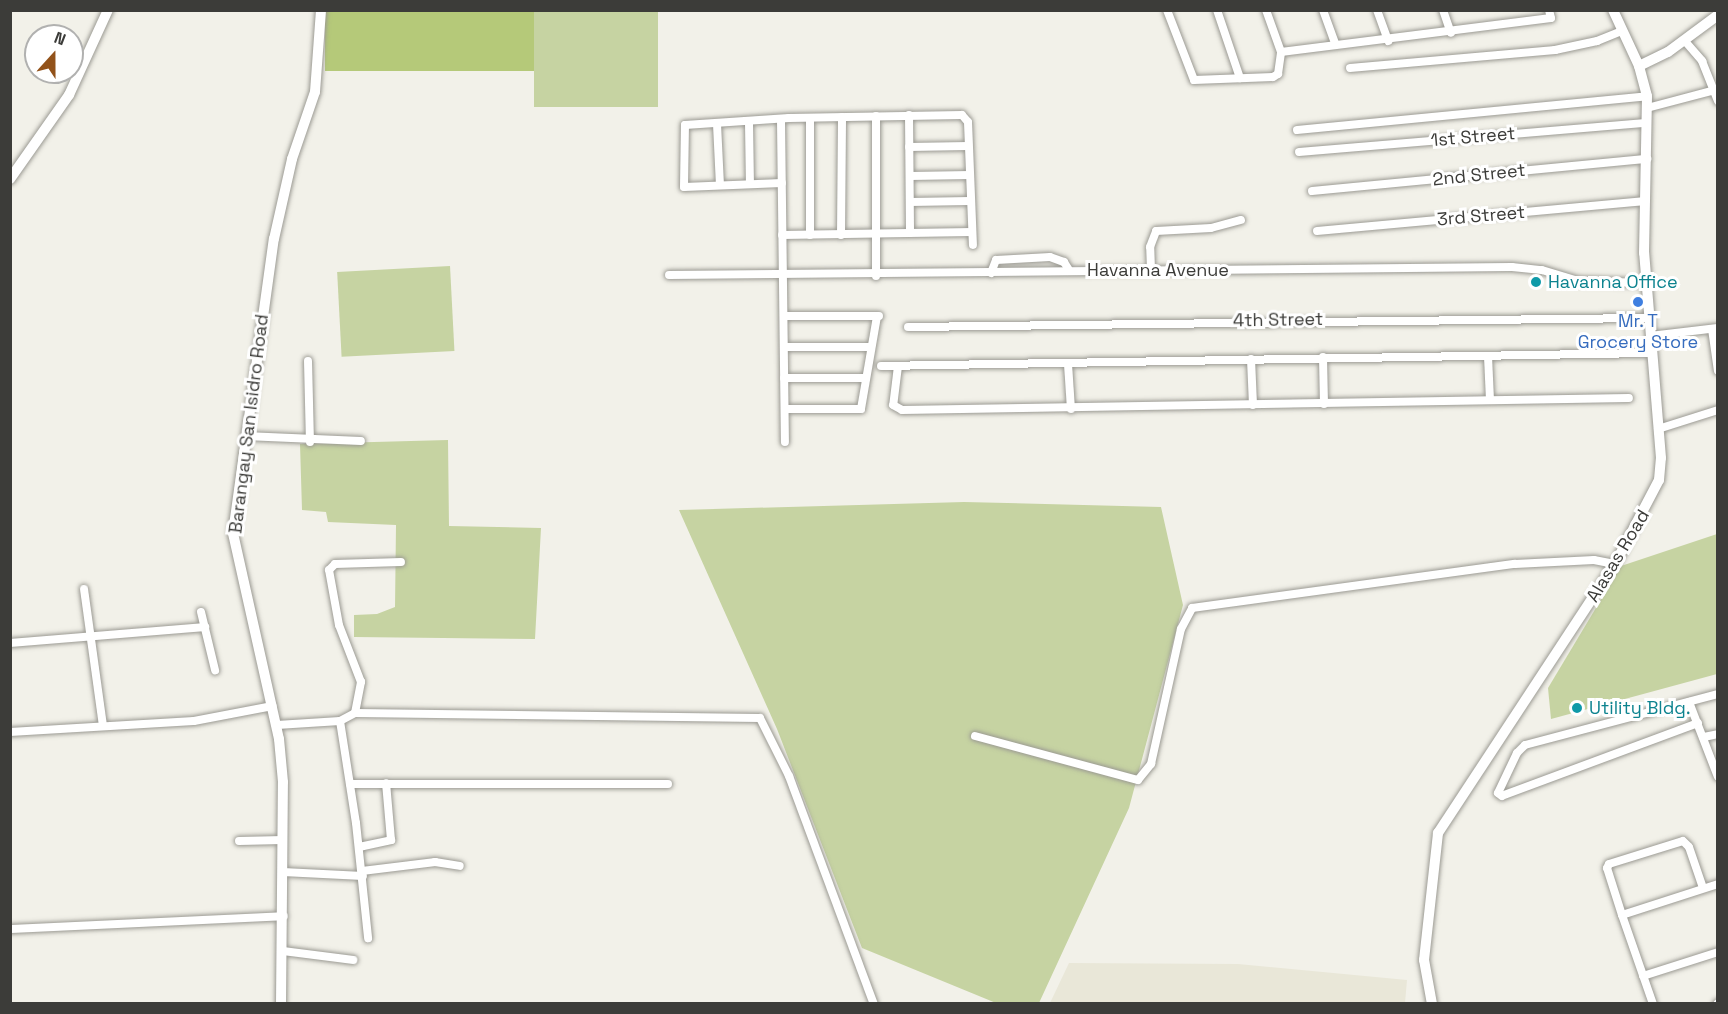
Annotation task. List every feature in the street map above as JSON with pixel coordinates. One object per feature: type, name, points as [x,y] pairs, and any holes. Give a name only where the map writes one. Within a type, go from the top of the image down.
[{"type":"street","points":[[10,179],[69,95],[108,10]]},
{"type":"street","name":"Barangay San Isidro Road","points":[[281,1004],[284,916],[283,782],[277,725],[234,549],[234,516],[274,239],[292,159],[315,92],[321,10]]},
{"type":"street","points":[[1167,10],[1194,80],[1278,74],[1281,52],[1266,10]]},
{"type":"street","points":[[1217,10],[1240,78]]},
{"type":"street","points":[[1323,10],[1336,45]]},
{"type":"street","points":[[1377,10],[1388,41]]},
{"type":"street","points":[[1443,10],[1451,33]]},
{"type":"street","points":[[1281,52],[1388,41],[1551,18],[1549,10]]},
{"type":"street","name":"Alasas Road","points":[[1432,1004],[1424,960],[1438,833],[1615,564],[1659,480],[1658,429],[1646,283],[1647,96],[1639,66],[1612,10]]},
{"type":"street","points":[[1639,66],[1684,40],[1718,15]]},
{"type":"street","points":[[1350,68],[1555,50],[1597,41],[1622,31]]},
{"type":"street","points":[[1684,40],[1702,61],[1718,101]]},
{"type":"street","points":[[1647,108],[1715,90]]},
{"type":"street","points":[[1297,130],[1647,96]]},
{"type":"street","points":[[909,115],[910,234]]},
{"type":"street","points":[[782,183],[684,187],[686,125],[810,118],[962,115],[968,122],[973,245]]},
{"type":"street","points":[[876,116],[876,276]]},
{"type":"street","points":[[841,235],[842,117]]},
{"type":"street","points":[[810,118],[810,235]]},
{"type":"street","points":[[781,121],[785,442]]},
{"type":"street","points":[[749,123],[750,184]]},
{"type":"street","name":"1st Street","points":[[1299,152],[1646,123]]},
{"type":"street","points":[[717,124],[720,186]]},
{"type":"street","points":[[909,147],[968,146]]},
{"type":"street","name":"2nd Street","points":[[1312,191],[1647,159]]},
{"type":"street","points":[[910,176],[970,175]]},
{"type":"street","points":[[910,202],[970,201]]},
{"type":"street","name":"3rd Street","points":[[1317,231],[1646,201]]},
{"type":"street","points":[[1151,270],[1150,247],[1156,231],[1211,228],[1241,220]]},
{"type":"street","points":[[782,235],[972,232]]},
{"type":"street","points":[[991,273],[996,260],[1050,257],[1064,262],[1069,270]]},
{"type":"street","name":"Havanna Avenue","points":[[669,275],[876,276],[1069,270],[1512,267],[1542,270],[1578,281],[1646,283]]},
{"type":"street","points":[[784,316],[878,316],[861,409],[785,409]]},
{"type":"street","name":"4th Street","points":[[908,327],[1104,326],[1244,320],[1649,318]]},
{"type":"street","points":[[1650,336],[1715,328],[1718,371]]},
{"type":"street","points":[[784,347],[871,347]]},
{"type":"street","points":[[880,366],[1652,353]]},
{"type":"street","points":[[1488,356],[1490,400]]},
{"type":"street","points":[[1323,357],[1324,404]]},
{"type":"street","points":[[1251,359],[1253,405]]},
{"type":"street","points":[[308,361],[310,442]]},
{"type":"street","points":[[1068,364],[1071,409]]},
{"type":"street","points":[[898,366],[893,405],[898,410],[1071,409],[1629,398]]},
{"type":"street","points":[[784,378],[866,378]]},
{"type":"street","points":[[1658,429],[1718,410]]},
{"type":"street","points":[[245,436],[310,442],[361,441]]},
{"type":"street","points":[[975,736],[1138,780],[1151,764],[1183,621],[1192,608],[1515,564],[1594,560],[1615,564]]},
{"type":"street","points":[[355,713],[361,682],[339,625],[330,567],[401,562]]},
{"type":"street","points":[[84,589],[103,726]]},
{"type":"street","points":[[201,612],[215,670]]},
{"type":"street","points":[[10,643],[205,627]]},
{"type":"street","points":[[1698,723],[1502,796],[1498,793],[1516,753],[1525,745],[1718,694]]},
{"type":"street","points":[[1689,702],[1718,777]]},
{"type":"street","points":[[10,732],[194,721],[273,706]]},
{"type":"street","points":[[277,725],[340,721],[355,713],[760,718],[789,776],[874,1004]]},
{"type":"street","points":[[340,721],[363,873],[368,938]]},
{"type":"street","points":[[1704,737],[1718,734]]},
{"type":"street","points":[[359,848],[391,840],[386,783]]},
{"type":"street","points":[[350,784],[668,783]]},
{"type":"street","points":[[239,841],[283,840]]},
{"type":"street","points":[[1653,1004],[1607,868],[1609,864],[1683,841],[1689,847],[1702,888]]},
{"type":"street","points":[[284,872],[363,873],[435,862],[460,866]]},
{"type":"street","points":[[1622,915],[1718,884]]},
{"type":"street","points":[[10,929],[284,916]]},
{"type":"street","points":[[283,951],[353,960]]},
{"type":"street","points":[[1643,976],[1718,952]]},
{"type":"shaded area","points":[[1069,963],[1238,964],[1407,980],[1405,1003],[1050,1003]]},
{"type":"green space","points":[[325,11],[534,11],[534,71],[325,71]]},
{"type":"green space","points":[[534,11],[658,11],[658,107],[534,107]]},
{"type":"green space","points":[[450,266],[454,351],[342,357],[337,272]]},
{"type":"green space","points":[[448,440],[449,526],[541,528],[535,639],[354,637],[354,615],[377,614],[395,607],[396,525],[328,522],[326,512],[302,510],[300,444]]},
{"type":"green space","points":[[964,502],[1161,507],[1183,605],[1129,808],[1039,1003],[996,1003],[862,948],[777,729],[679,510]]},
{"type":"green space","points":[[1717,534],[1717,674],[1551,719],[1548,688],[1621,566]]},
{"type":"place","name":"Havanna Office","points":[[1536,282]]},
{"type":"place","name":"Mr. T Grocery Store","points":[[1638,302]]},
{"type":"place","name":"Utility Bldg.","points":[[1577,708]]}]
